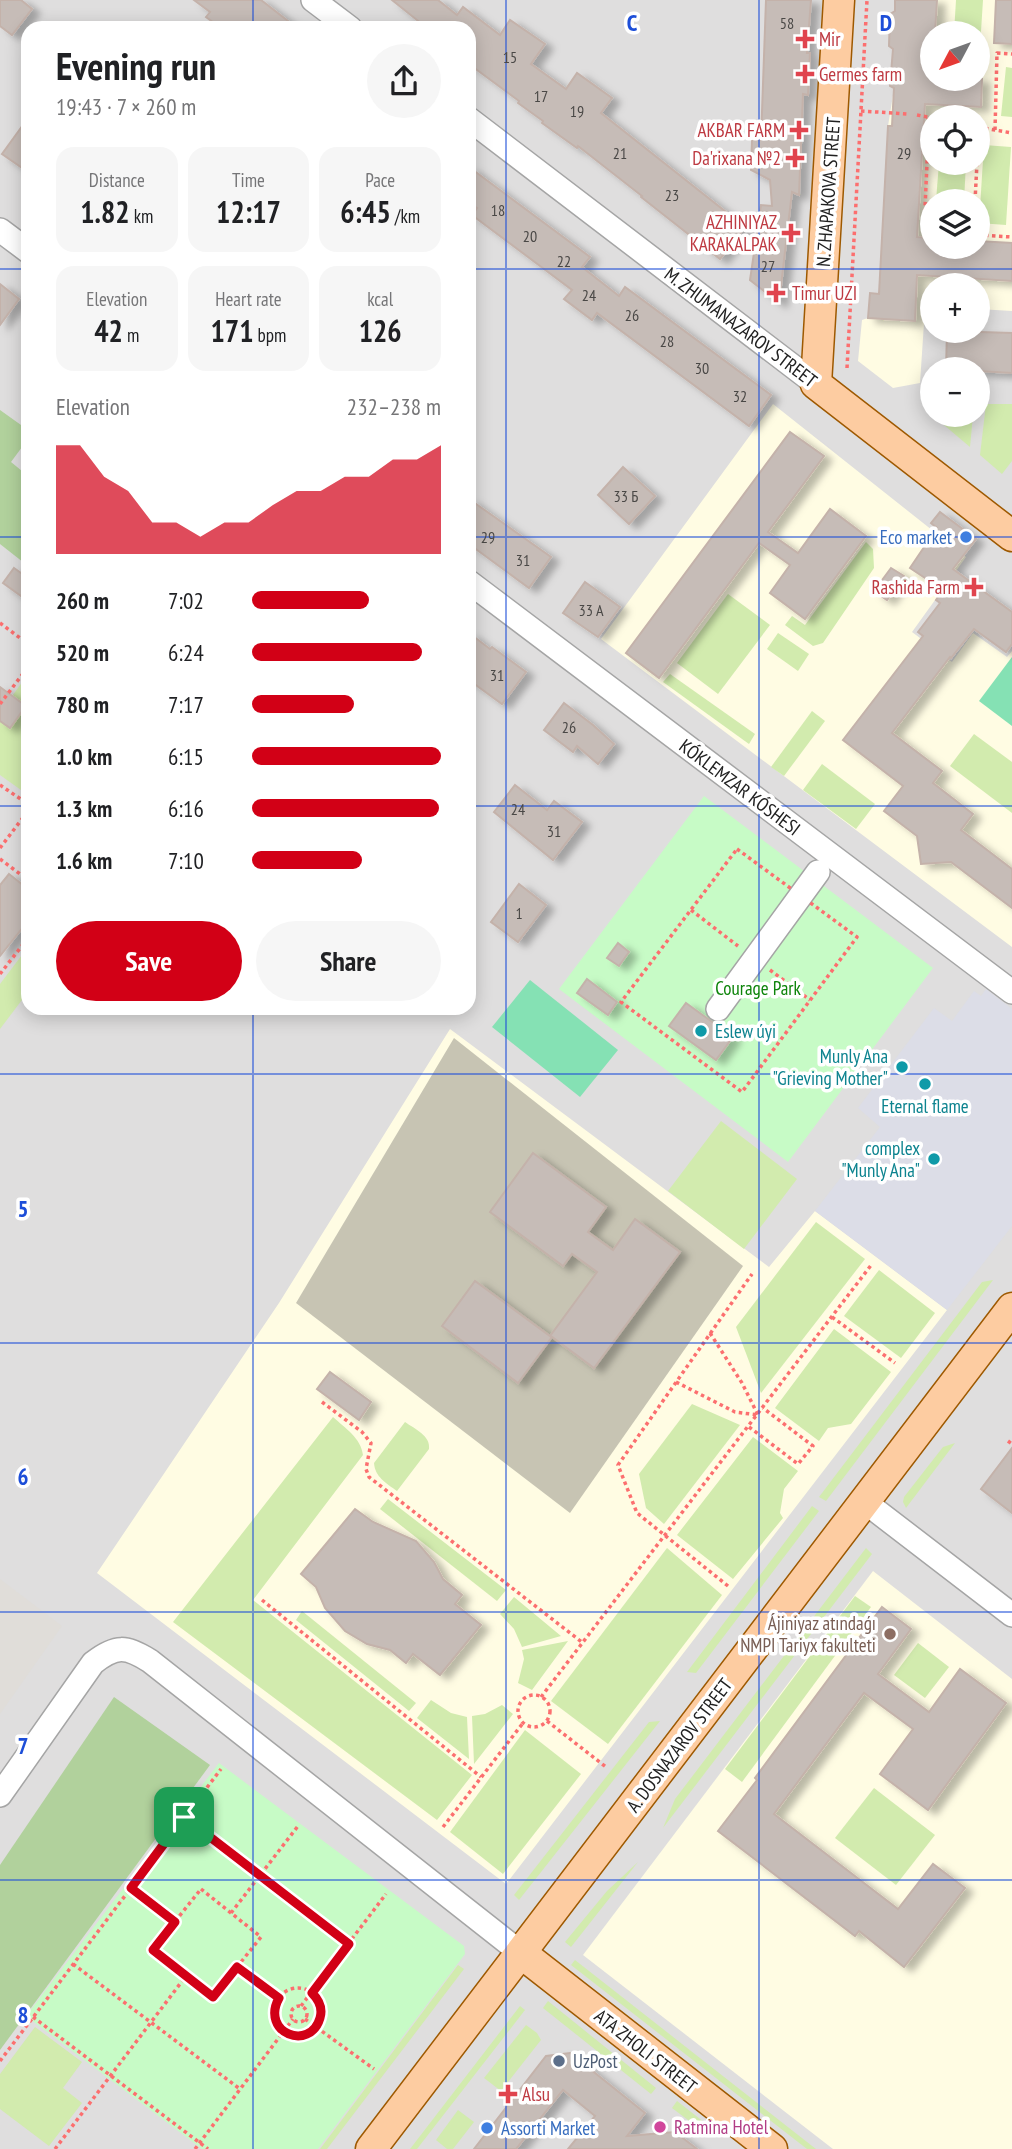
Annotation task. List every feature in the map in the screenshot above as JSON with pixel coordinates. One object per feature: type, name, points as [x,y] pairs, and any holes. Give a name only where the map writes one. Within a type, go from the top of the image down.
[{"type":"main road","name":"N. ZHAPAKOVA STREET","points":[[816,384],[839,0]]},
{"type":"main road","name":"M. ZHUMANAZAROV STREET","points":[[816,384],[1012,536]]},
{"type":"main road","name":"A. DOSNAZAROV STREET","points":[[371,2149],[1012,1308]]},
{"type":"main road","name":"ATA ZHOLI STREET","points":[[521,1953],[772,2149]]},
{"type":"street","points":[[313,0],[340,21]]},
{"type":"street","name":"M. ZHUMANAZAROV STREET","points":[[476,124],[816,384]]},
{"type":"street","points":[[0,230],[21,246]]},
{"type":"street","name":"KÓKLEMZAR KÓSHESI","points":[[476,587],[1012,992]]},
{"type":"street","points":[[718,1009],[817,872]]},
{"type":"street","points":[[864,1502],[1012,1615]]},
{"type":"street","points":[[0,1795],[93,1663],[106,1653],[118,1649],[133,1650],[521,1953]]},
{"type":"path","points":[[847,368],[867,0]]},
{"type":"path","points":[[995,130],[997,53],[1012,54]]},
{"type":"path","points":[[861,111],[908,114]]},
{"type":"path","points":[[990,129],[1012,133]]},
{"type":"path","points":[[990,236],[1012,237]]},
{"type":"path","points":[[0,624],[21,639]]},
{"type":"path","points":[[0,704],[21,676]]},
{"type":"path","points":[[0,785],[21,799]]},
{"type":"path","points":[[0,848],[21,820]]},
{"type":"path","points":[[737,849],[621,1002],[742,1092],[857,937]]},
{"type":"path","points":[[0,859],[21,875]]},
{"type":"path","points":[[0,974],[21,947]]},
{"type":"path","points":[[541,1697],[872,1264]]},
{"type":"path","points":[[728,1586],[637,1513],[618,1465],[752,1274]]},
{"type":"path","points":[[832,1317],[895,1363]]},
{"type":"path","points":[[710,1334],[742,1382],[758,1415]]},
{"type":"path","points":[[676,1382],[735,1412],[758,1415]]},
{"type":"path","points":[[322,1402],[362,1432],[371,1443],[366,1469],[369,1477],[583,1643]]},
{"type":"path","points":[[749,1427],[799,1465],[813,1446],[763,1408]]},
{"type":"path","points":[[262,1600],[481,1777]]},
{"type":"path","points":[[531,1695],[541,1697],[550,1710],[547,1721],[543,1725],[532,1727],[523,1723],[518,1714],[519,1704],[531,1695]]},
{"type":"path","points":[[547,1721],[606,1767]]},
{"type":"path","points":[[443,1827],[523,1723]]},
{"type":"path","points":[[0,2061],[221,1769]]},
{"type":"path","points":[[184,1817],[349,1944]]},
{"type":"path","points":[[231,1913],[298,1826]]},
{"type":"path","points":[[131,1888],[175,1922]]},
{"type":"path","points":[[201,1889],[231,1913],[261,1937],[213,1997],[153,1950],[201,1889]]},
{"type":"path","points":[[195,2149],[293,2019],[292,2010],[301,2006],[312,1993],[386,1894]]},
{"type":"path","points":[[73,1964],[240,2089]]},
{"type":"path","points":[[237,1967],[279,1998]]},
{"type":"path","points":[[55,2149],[186,1976]]},
{"type":"path","points":[[291,1989],[312,1993],[320,2006],[320,2020],[316,2027],[304,2035],[290,2035],[283,2031],[275,2019],[275,2004],[279,1998],[291,1989]]},
{"type":"path","points":[[301,2006],[307,2011],[305,2019]]},
{"type":"path","points":[[33,2017],[208,2149]]},
{"type":"path","points":[[293,2019],[298,2022],[305,2019]]},
{"type":"path","points":[[305,2019],[374,2069]]},
{"type":"shaded area","points":[[0,0],[1012,0],[1012,2149],[0,2149]]},
{"type":"shaded area","points":[[895,0],[1012,0],[1012,311],[990,310],[990,273],[920,273],[920,343],[923,343],[920,383],[893,388],[858,361],[862,320],[868,318],[870,293],[879,293],[888,126],[894,89],[890,86],[893,49],[889,46],[890,14],[895,11]]},
{"type":"shaded area","points":[[773,404],[966,557],[912,632],[952,662],[973,633],[1007,657],[1012,651],[1012,947],[601,639]]},
{"type":"shaded area","name":"complex \"Munly Ana\"","points":[[986,989],[1012,1009],[1012,1226],[947,1310],[815,1211],[880,1127],[858,1108],[934,1008],[952,1021],[974,991],[981,996]]},
{"type":"shaded area","points":[[450,1029],[769,1267],[815,1211],[947,1310],[506,1884],[97,1573],[279,1303]]},
{"type":"shaded area","points":[[454,1038],[743,1266],[570,1513],[296,1303]]},
{"type":"shaded area","points":[[873,1571],[1012,1679],[1012,2149],[833,2149],[583,1955]]},
{"type":"shaded area","points":[[0,1579],[62,1626],[0,1714]]},
{"type":"green space","points":[[956,0],[983,0],[982,21],[955,21]]},
{"type":"green space","points":[[1006,67],[1012,68],[1012,117],[1001,116]]},
{"type":"green space","points":[[990,145],[1011,147],[1006,225],[990,224],[990,189],[981,189],[982,175],[990,175]]},
{"type":"green space","points":[[938,175],[965,175],[965,189],[937,189]]},
{"type":"green space","points":[[990,404],[1012,404],[1012,461],[1002,474],[980,455],[983,427],[990,427]]},
{"type":"green space","points":[[0,410],[21,425],[21,448],[11,462],[21,470],[21,560],[0,544]]},
{"type":"green space","points":[[946,427],[972,427],[970,447]]},
{"type":"green space","points":[[866,542],[873,549],[874,568],[823,643],[813,646],[785,625],[792,616],[805,625]]},
{"type":"green space","points":[[728,594],[770,625],[718,694],[677,663]]},
{"type":"green space","points":[[778,633],[809,654],[798,671],[767,649]]},
{"type":"green space","points":[[1012,657],[1012,726],[979,701]]},
{"type":"green space","points":[[670,674],[755,734],[749,744],[663,682]]},
{"type":"green space","points":[[21,684],[21,790],[0,775],[0,713]]},
{"type":"green space","points":[[812,711],[825,721],[784,776],[771,767]]},
{"type":"green space","points":[[974,734],[1012,762],[1012,813],[950,766]]},
{"type":"green space","points":[[822,764],[875,804],[856,829],[803,790]]},
{"type":"green space","name":"Courage Park","points":[[704,796],[933,968],[788,1162],[559,989]]},
{"type":"green space","points":[[21,956],[21,1001],[0,1029],[0,984]]},
{"type":"green space","points":[[530,980],[618,1050],[580,1097],[492,1027]]},
{"type":"green space","points":[[721,1121],[797,1179],[744,1249],[668,1191]]},
{"type":"green space","points":[[816,1222],[865,1259],[761,1393],[736,1327]]},
{"type":"green space","points":[[879,1270],[935,1313],[901,1358],[844,1316]]},
{"type":"green space","points":[[993,1280],[826,1501],[819,1497],[982,1282]]},
{"type":"green space","points":[[834,1329],[891,1372],[851,1424],[828,1428],[819,1441],[775,1408]]},
{"type":"green space","points":[[692,1404],[740,1425],[664,1524],[646,1508],[639,1474]]},
{"type":"green space","points":[[333,1417],[356,1438],[363,1455],[253,1600],[472,1775],[437,1820],[173,1622]]},
{"type":"green space","points":[[405,1422],[428,1440],[429,1449],[397,1491],[379,1476],[374,1463]]},
{"type":"green space","points":[[753,1437],[798,1471],[784,1489],[780,1513],[783,1518],[733,1579],[677,1535]]},
{"type":"green space","points":[[955,1443],[906,1508],[904,1497],[943,1447]]},
{"type":"green space","points":[[388,1499],[506,1590],[497,1601],[380,1509]]},
{"type":"green space","points":[[812,1506],[819,1511],[696,1673],[687,1672]]},
{"type":"green space","points":[[667,1548],[722,1595],[608,1744],[551,1701]]},
{"type":"green space","points":[[866,1548],[872,1554],[663,1828],[675,1799]]},
{"type":"green space","points":[[855,1596],[871,1607],[742,1782],[725,1769]]},
{"type":"green space","points":[[514,1597],[561,1636],[522,1647],[514,1629],[500,1614]]},
{"type":"green space","points":[[302,1611],[416,1703],[409,1711],[296,1620]]},
{"type":"green space","points":[[568,1641],[532,1690],[518,1683],[524,1659],[522,1650]]},
{"type":"green space","points":[[918,1643],[949,1667],[925,1698],[894,1675]]},
{"type":"green space","points":[[114,1697],[210,1765],[0,2050],[0,1865]]},
{"type":"green space","points":[[431,1700],[451,1713],[467,1717],[469,1759],[417,1718]]},
{"type":"green space","points":[[502,1705],[513,1714],[474,1764],[472,1716],[485,1714]]},
{"type":"green space","points":[[660,1721],[519,1900],[514,1895],[649,1722]]},
{"type":"green space","points":[[525,1730],[581,1774],[503,1874],[450,1832]]},
{"type":"green space","points":[[219,1763],[464,1946],[465,1954],[318,2149],[202,2149],[26,2016]]},
{"type":"green space","points":[[874,1788],[935,1835],[896,1885],[835,1838]]},
{"type":"green space","points":[[638,1862],[571,1947],[565,1942],[607,1891]]},
{"type":"green space","points":[[575,1960],[816,2149],[807,2149],[571,1965]]},
{"type":"green space","points":[[458,1965],[464,1969],[327,2149],[320,2149]]},
{"type":"green space","points":[[548,2001],[656,2088],[651,2094],[543,2008]]},
{"type":"green space","points":[[520,2006],[525,2010],[417,2149],[410,2149]]},
{"type":"green space","points":[[526,2025],[537,2033],[541,2040],[501,2091],[484,2078]]},
{"type":"green space","points":[[35,2027],[82,2062],[63,2088],[82,2103],[49,2146],[0,2109],[0,2074]]},
{"type":"green space","points":[[677,2101],[709,2126],[704,2132],[672,2108]]},
{"type":"green space","points":[[458,2110],[474,2122],[453,2149],[447,2149],[436,2140]]},
{"type":"building","points":[[0,0],[21,0],[32,9],[12,35],[0,26]]},
{"type":"building","points":[[194,0],[261,0],[288,21],[211,21],[206,17],[210,12]]},
{"type":"building","points":[[392,0],[438,0],[457,15],[463,7],[500,35],[510,20],[545,44],[531,64],[566,89],[577,73],[612,98],[601,113],[745,227],[720,259],[476,69],[476,21],[418,21]]},
{"type":"building","points":[[766,0],[811,0],[807,53],[810,53],[808,95],[803,94],[799,195],[792,192],[779,303],[750,280],[761,205],[772,206],[770,180],[751,170],[752,140],[761,140]]},
{"type":"building","points":[[895,0],[937,0],[936,21],[920,21],[920,91],[982,91],[981,105],[920,105],[921,175],[917,237],[920,237],[920,259],[990,259],[990,242],[1012,243],[1012,281],[990,280],[990,273],[917,275],[915,321],[868,318],[870,293],[879,294],[888,126],[892,126],[894,88],[890,86],[893,49],[889,46],[890,14],[895,11]]},
{"type":"building","points":[[996,0],[1012,0],[1012,44],[994,43]]},
{"type":"building","points":[[21,128],[21,167],[2,154]]},
{"type":"building","points":[[476,172],[590,257],[582,267],[619,296],[625,287],[771,395],[749,426],[597,313],[592,320],[564,299],[572,290],[476,218]]},
{"type":"building","points":[[0,284],[19,299],[0,325]]},
{"type":"building","points":[[990,332],[1012,333],[1012,373],[990,372],[990,357],[946,357],[947,343],[990,343]]},
{"type":"building","points":[[790,432],[824,456],[768,532],[798,553],[830,509],[866,536],[805,619],[770,593],[790,565],[759,543],[659,678],[626,653]]},
{"type":"building","points":[[623,467],[655,496],[629,524],[598,495]]},
{"type":"building","points":[[476,504],[551,557],[529,588],[476,549]]},
{"type":"building","points":[[940,512],[976,539],[953,569],[1012,612],[1012,644],[1006,652],[974,629],[892,733],[942,771],[933,783],[973,814],[961,830],[1012,869],[1012,908],[951,862],[921,864],[917,836],[884,811],[903,786],[843,740],[923,636],[918,632],[940,603],[936,600],[943,590],[910,568],[937,528],[931,523]]},
{"type":"building","points":[[14,568],[21,573],[21,596],[3,583]]},
{"type":"building","points":[[891,568],[904,576],[887,600],[874,591]]},
{"type":"building","points":[[585,582],[620,607],[598,637],[563,613]]},
{"type":"building","points":[[476,638],[526,672],[502,704],[476,685]]},
{"type":"building","points":[[0,687],[21,702],[21,713],[10,728],[0,721]]},
{"type":"building","points":[[564,703],[614,744],[598,764],[577,746],[573,752],[544,730]]},
{"type":"building","points":[[515,785],[547,810],[554,801],[582,822],[553,860],[494,812]]},
{"type":"building","points":[[9,874],[21,883],[21,930],[0,956],[0,885]]},
{"type":"building","points":[[519,884],[546,905],[518,942],[491,922]]},
{"type":"building","points":[[618,943],[629,952],[619,966],[607,958]]},
{"type":"building","points":[[587,979],[617,1002],[608,1015],[577,993]]},
{"type":"building","name":"Eslew úyi","points":[[686,1003],[733,1037],[716,1060],[669,1026]]},
{"type":"building","points":[[533,1153],[606,1207],[588,1232],[613,1250],[635,1219],[680,1252],[594,1368],[552,1337],[518,1383],[442,1326],[475,1281],[550,1336],[597,1272],[572,1254],[563,1266],[490,1212]]},
{"type":"building","points":[[330,1372],[371,1402],[359,1420],[317,1389]]},
{"type":"building","points":[[1012,1448],[1012,1513],[981,1489]]},
{"type":"building","points":[[355,1509],[373,1522],[416,1541],[434,1562],[443,1579],[462,1595],[455,1604],[481,1625],[440,1675],[413,1654],[406,1663],[390,1650],[367,1644],[345,1631],[325,1608],[316,1587],[301,1574]]},
{"type":"building","points":[[882,1607],[911,1629],[878,1674],[929,1712],[960,1669],[1006,1703],[928,1810],[880,1774],[913,1729],[864,1693],[774,1814],[898,1909],[933,1864],[965,1888],[904,1967],[859,1931],[855,1936],[718,1831]]},
{"type":"building","points":[[570,2053],[645,2113],[627,2136],[675,2132],[697,2149],[568,2149],[595,2116],[563,2090],[516,2149],[474,2149],[546,2056]]},
{"type":"place","name":"Mir","points":[[805,39]]},
{"type":"place","name":"Germes farm","points":[[805,74]]},
{"type":"place","name":"AKBAR FARM","points":[[799,130]]},
{"type":"place","name":"Da'rixana №2","points":[[795,158]]},
{"type":"place","name":"AZHINIYAZ KARAKALPAK","points":[[791,233]]},
{"type":"place","name":"Timur UZI","points":[[776,293]]},
{"type":"place","name":"Eco market","points":[[966,537]]},
{"type":"place","name":"Rashida Farm","points":[[974,587]]},
{"type":"place","name":"Eslew úyi","points":[[701,1031]]},
{"type":"place","name":"Munly Ana \"Grieving Mother\"","points":[[902,1067]]},
{"type":"place","name":"Eternal flame","points":[[925,1084]]},
{"type":"place","name":"complex \"Munly Ana\"","points":[[934,1159]]},
{"type":"place","name":"Ájiniyaz atındaǵı NMPI Tariyx fakulteti","points":[[890,1634]]},
{"type":"place","name":"UzPost","points":[[559,2061]]},
{"type":"place","name":"Alsu","points":[[508,2094]]},
{"type":"place","name":"Ratmina Hotel","points":[[660,2127]]},
{"type":"place","name":"Assorti Market","points":[[487,2128]]},
{"type":"route","points":[[184,1817],[349,1944],[312,1993],[321,2013],[320,2020],[311,2032],[297,2036],[283,2031],[278,2026],[274,2012],[279,1998],[237,1967],[213,1997],[153,1950],[175,1922],[131,1888],[184,1817]]}]
